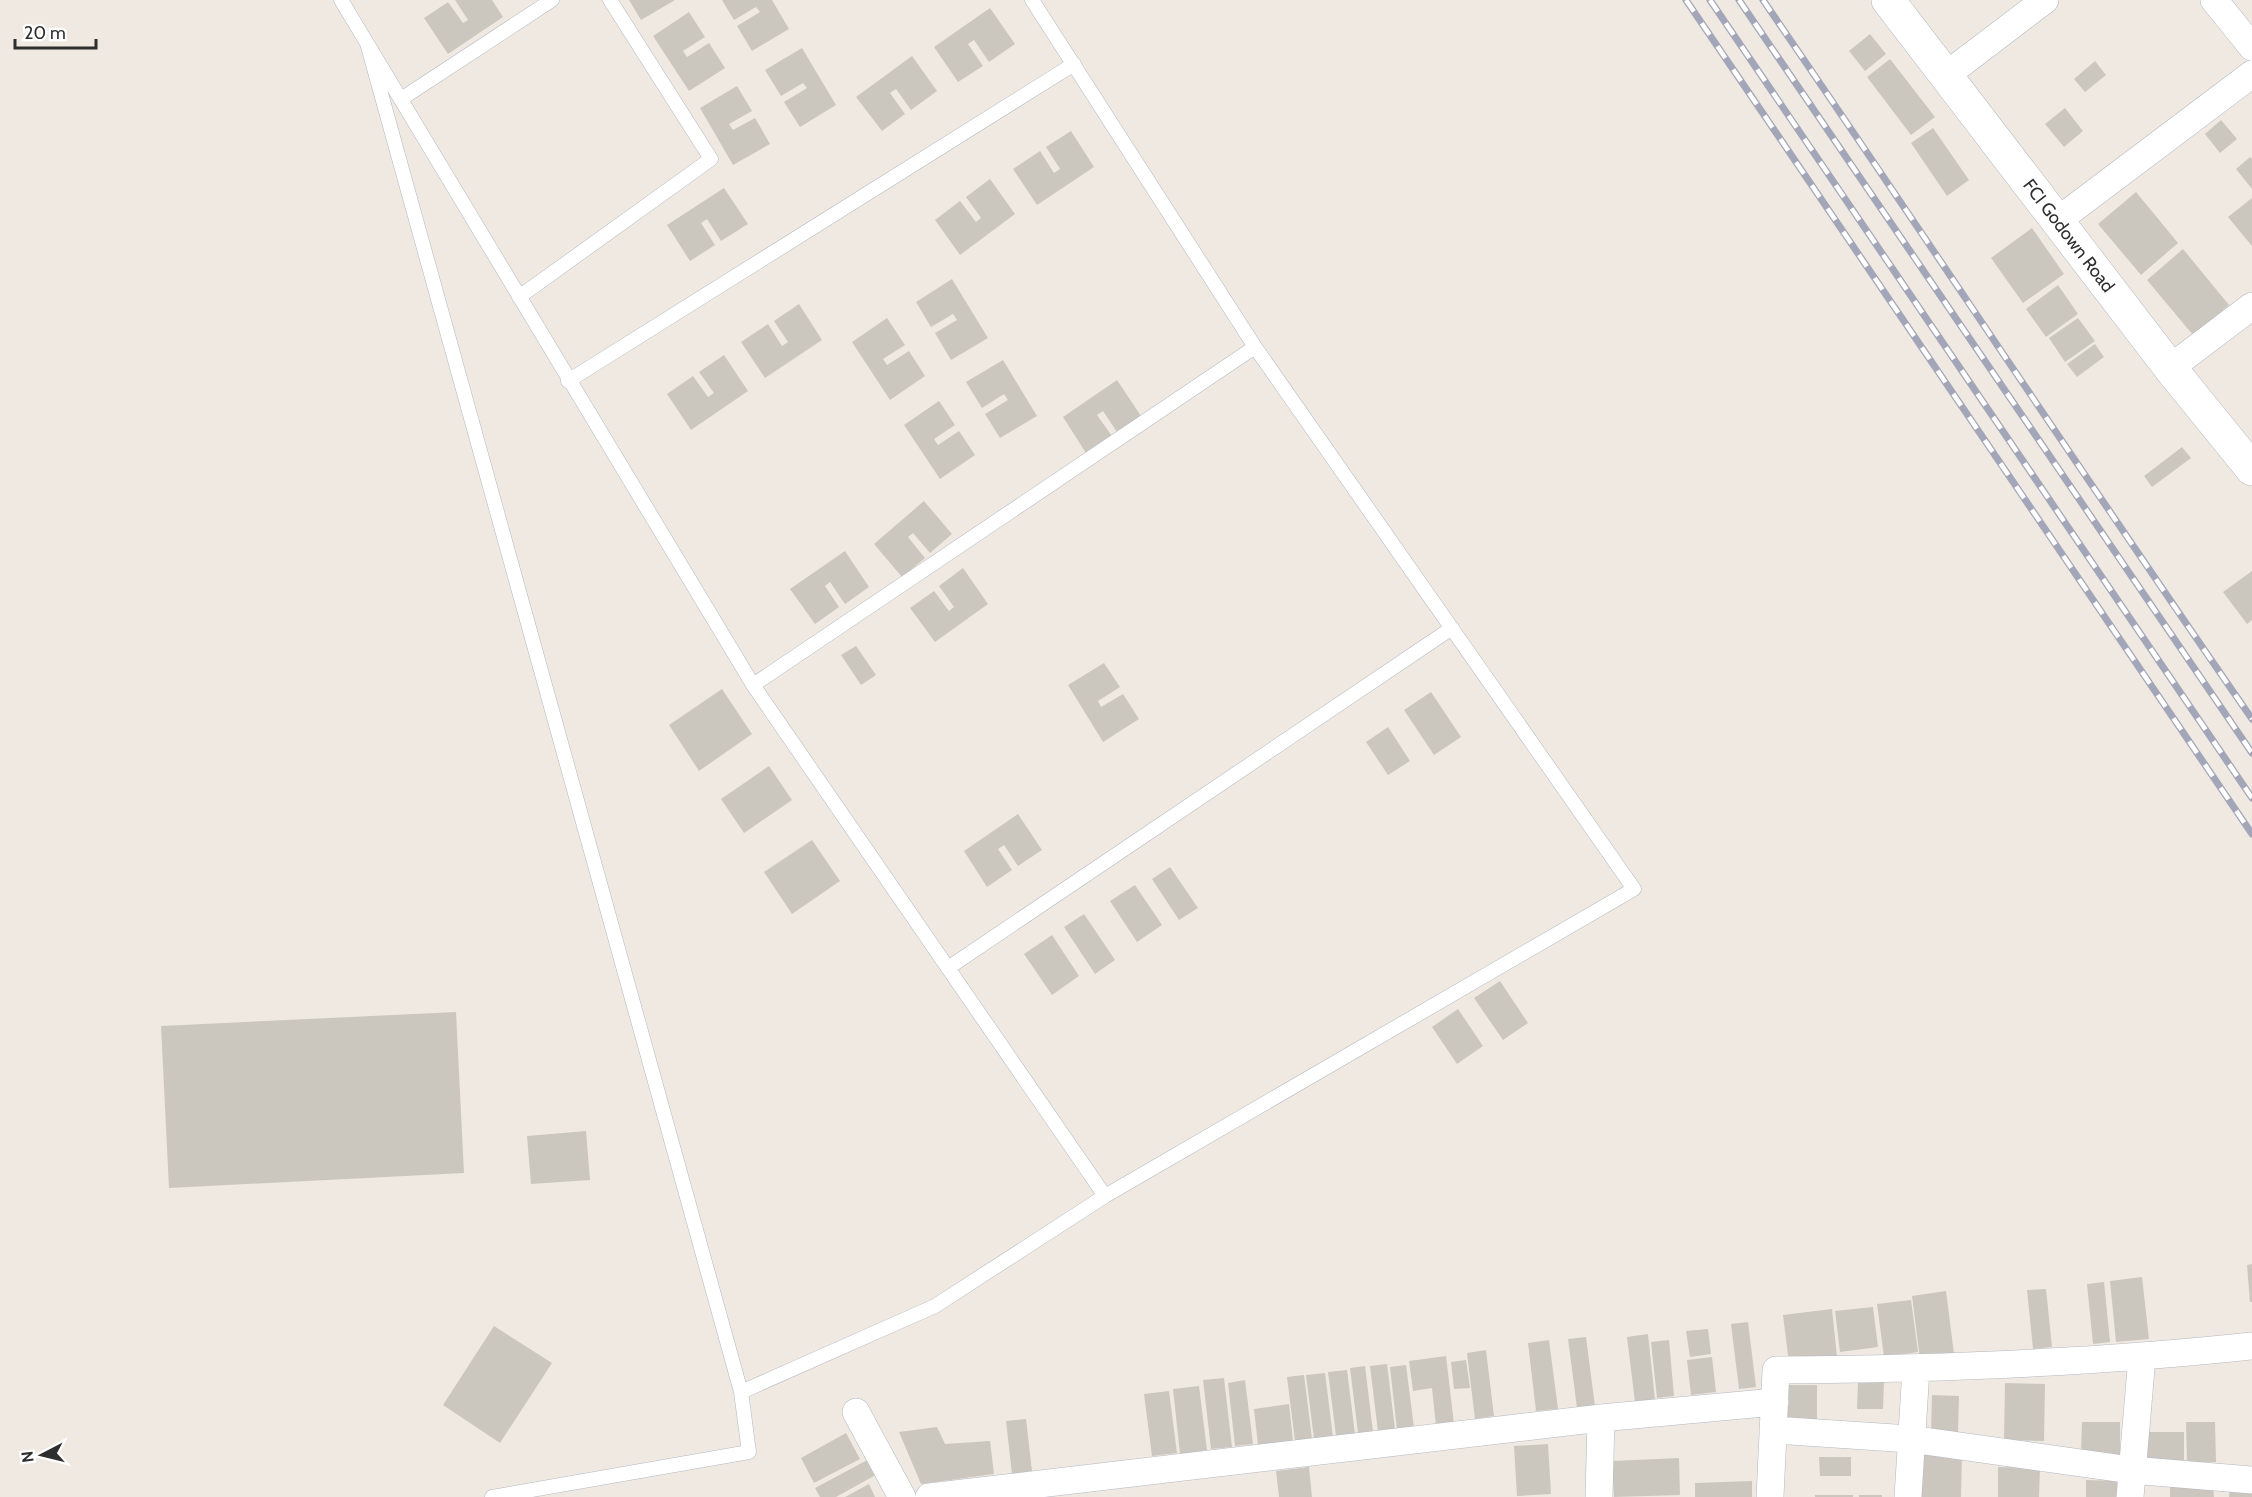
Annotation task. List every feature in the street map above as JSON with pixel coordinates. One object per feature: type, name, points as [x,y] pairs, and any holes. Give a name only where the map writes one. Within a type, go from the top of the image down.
[{"type":"street","name":"FCI Godown Road","points":[[1888,0],[2170,368],[2252,469]]},
{"type":"street","points":[[1945,76],[2045,0]]},
{"type":"street","points":[[2214,0],[2252,46]]},
{"type":"street","points":[[2057,222],[2252,74]]},
{"type":"street","points":[[2170,368],[2252,306]]},
{"type":"street","points":[[1770,1497],[1776,1370],[1916,1369],[2142,1358],[2252,1346]]},
{"type":"street","points":[[2130,1497],[2142,1358]]},
{"type":"street","points":[[1908,1497],[1916,1369]]},
{"type":"street","points":[[929,1497],[1601,1418],[1775,1402]]},
{"type":"street","points":[[856,1412],[902,1497]]},
{"type":"street","points":[[1599,1497],[1601,1418]]},
{"type":"street","points":[[1773,1430],[1910,1439],[2131,1470],[2252,1480]]},
{"type":"lane","points":[[341,0],[568,381],[753,685],[1104,1196]]},
{"type":"lane","points":[[401,99],[552,0]]},
{"type":"lane","points":[[519,297],[711,159],[610,0]]},
{"type":"lane","points":[[741,1392],[935,1306],[1104,1196],[1634,889],[1255,347],[1032,0]]},
{"type":"lane","points":[[367,43],[741,1392],[749,1452],[492,1497]]},
{"type":"lane","points":[[568,381],[1074,64]]},
{"type":"lane","points":[[753,685],[1255,347]]},
{"type":"lane","points":[[948,968],[1452,628]]},
{"type":"building","points":[[455,0],[492,0],[503,17],[448,54],[424,18],[448,2],[463,23],[468,20]]},
{"type":"building","points":[[629,0],[675,0],[641,20]]},
{"type":"building","points":[[722,0],[772,0],[789,29],[752,51],[737,26],[760,12],[756,7],[734,20]]},
{"type":"building","points":[[990,8],[1015,44],[989,62],[974,40],[968,44],[983,66],[958,82],[934,47]]},
{"type":"building","points":[[689,12],[705,37],[683,51],[687,57],[709,43],[725,68],[689,91],[653,36]]},
{"type":"building","points":[[1870,34],[1886,54],[1865,71],[1849,51]]},
{"type":"building","points":[[802,48],[836,105],[800,127],[784,102],[807,88],[803,83],[781,96],[765,70]]},
{"type":"building","points":[[912,56],[937,91],[911,110],[896,89],[890,93],[905,114],[882,131],[856,97]]},
{"type":"building","points":[[1890,59],[1935,117],[1911,135],[1867,77]]},
{"type":"building","points":[[2095,61],[2106,75],[2085,92],[2074,79]]},
{"type":"building","points":[[737,86],[752,111],[729,124],[733,130],[755,118],[770,144],[733,165],[700,108]]},
{"type":"building","points":[[2065,108],[2083,131],[2064,147],[2045,124]]},
{"type":"building","points":[[2221,120],[2237,139],[2220,153],[2205,134]]},
{"type":"building","points":[[1933,128],[1969,180],[1947,196],[1911,143]]},
{"type":"building","points":[[1071,131],[1094,167],[1037,205],[1013,169],[1040,151],[1054,173],[1060,169],[1046,147]]},
{"type":"building","points":[[2250,157],[2252,159],[2252,189],[2236,169]]},
{"type":"building","points":[[990,179],[1015,214],[960,255],[935,220],[960,201],[976,222],[981,218],[966,197]]},
{"type":"building","points":[[724,188],[748,224],[721,241],[707,219],[701,223],[715,245],[690,261],[667,225]]},
{"type":"building","points":[[2136,192],[2178,243],[2141,275],[2098,224]]},
{"type":"building","points":[[2252,198],[2252,246],[2228,217]]},
{"type":"building","points":[[2032,228],[2064,274],[2023,303],[1991,258]]},
{"type":"building","points":[[2183,249],[2229,305],[2193,335],[2147,280]]},
{"type":"building","points":[[952,279],[988,338],[951,360],[935,333],[957,320],[953,314],[931,327],[916,302]]},
{"type":"building","points":[[2058,285],[2078,314],[2046,337],[2026,309]]},
{"type":"building","points":[[799,304],[822,340],[765,378],[741,342],[768,324],[782,346],[788,342],[774,321]]},
{"type":"building","points":[[887,318],[905,345],[883,359],[887,365],[909,351],[925,376],[890,400],[852,342]]},
{"type":"building","points":[[2078,318],[2095,341],[2065,362],[2049,338]]},
{"type":"building","points":[[2095,344],[2104,357],[2077,377],[2067,364]]},
{"type":"building","points":[[724,355],[748,391],[691,430],[667,394],[693,376],[708,397],[714,393],[699,372]]},
{"type":"building","points":[[1003,360],[1037,416],[1000,438],[985,414],[1008,400],[1004,394],[982,408],[966,382]]},
{"type":"building","points":[[1117,380],[1141,416],[1117,432],[1103,411],[1097,415],[1112,436],[1086,453],[1063,417]]},
{"type":"building","points":[[939,401],[955,425],[934,439],[938,445],[959,431],[975,455],[940,479],[904,425]]},
{"type":"building","points":[[2182,447],[2191,458],[2152,487],[2144,476]]},
{"type":"building","points":[[924,501],[952,534],[930,553],[913,533],[908,537],[925,558],[902,577],[874,544]]},
{"type":"building","points":[[845,551],[869,587],[845,604],[830,582],[825,586],[839,607],[815,624],[790,589]]},
{"type":"building","points":[[963,568],[988,604],[935,642],[910,608],[934,591],[949,611],[954,607],[939,586]]},
{"type":"building","points":[[2252,571],[2252,620],[2247,624],[2223,592]]},
{"type":"building","points":[[856,646],[876,675],[861,685],[841,655]]},
{"type":"building","points":[[1104,663],[1120,687],[1098,701],[1101,707],[1123,694],[1139,719],[1103,742],[1068,685]]},
{"type":"building","points":[[722,689],[752,734],[699,771],[669,725]]},
{"type":"building","points":[[1431,692],[1461,737],[1434,755],[1404,710]]},
{"type":"building","points":[[1388,727],[1410,761],[1388,775],[1366,742]]},
{"type":"building","points":[[769,766],[792,800],[744,833],[721,799]]},
{"type":"building","points":[[1018,814],[1042,850],[1018,866],[1004,845],[998,849],[1012,870],[987,887],[964,851]]},
{"type":"building","points":[[812,840],[840,881],[792,914],[764,872]]},
{"type":"building","points":[[1170,867],[1198,908],[1179,920],[1152,879]]},
{"type":"building","points":[[1135,885],[1162,925],[1137,942],[1110,901]]},
{"type":"building","points":[[1084,914],[1115,960],[1095,974],[1064,927]]},
{"type":"building","points":[[1052,935],[1079,976],[1052,995],[1024,954]]},
{"type":"building","points":[[1500,981],[1528,1023],[1503,1040],[1474,998]]},
{"type":"building","points":[[1458,1009],[1483,1046],[1457,1064],[1432,1027]]},
{"type":"building","points":[[456,1012],[464,1173],[169,1188],[161,1026]]},
{"type":"building","points":[[586,1131],[590,1180],[531,1184],[527,1136]]},
{"type":"building","points":[[2252,1264],[2252,1302],[2250,1302],[2247,1265]]},
{"type":"building","points":[[2142,1277],[2149,1339],[2116,1342],[2110,1281]]},
{"type":"building","points":[[2104,1282],[2110,1342],[2093,1344],[2087,1284]]},
{"type":"building","points":[[2046,1289],[2052,1347],[2033,1349],[2027,1290]]},
{"type":"building","points":[[1946,1291],[1954,1354],[1920,1359],[1912,1296]]},
{"type":"building","points":[[1911,1300],[1918,1352],[1884,1357],[1877,1304]]},
{"type":"building","points":[[1873,1307],[1878,1347],[1840,1352],[1835,1311]]},
{"type":"building","points":[[1832,1309],[1837,1357],[1789,1363],[1783,1315]]},
{"type":"building","points":[[1748,1322],[1756,1387],[1739,1389],[1731,1324]]},
{"type":"building","points":[[494,1326],[552,1363],[500,1443],[443,1405]]},
{"type":"building","points":[[1708,1329],[1711,1354],[1690,1357],[1686,1331]]},
{"type":"building","points":[[1648,1334],[1655,1400],[1635,1402],[1627,1337]]},
{"type":"building","points":[[1586,1337],[1595,1406],[1577,1408],[1568,1339]]},
{"type":"building","points":[[1549,1340],[1558,1409],[1536,1411],[1528,1343]]},
{"type":"building","points":[[1669,1340],[1674,1396],[1657,1398],[1651,1342]]},
{"type":"building","points":[[1486,1350],[1494,1416],[1475,1419],[1467,1353]]},
{"type":"building","points":[[1446,1356],[1454,1424],[1436,1426],[1432,1388],[1413,1391],[1409,1361]]},
{"type":"building","points":[[1712,1357],[1716,1392],[1691,1395],[1687,1360]]},
{"type":"building","points":[[1466,1360],[1470,1388],[1454,1389],[1451,1362]]},
{"type":"building","points":[[1387,1364],[1395,1429],[1378,1432],[1370,1366]]},
{"type":"building","points":[[1406,1365],[1414,1428],[1397,1430],[1390,1367]]},
{"type":"building","points":[[1365,1366],[1373,1432],[1358,1433],[1350,1368]]},
{"type":"building","points":[[1347,1370],[1355,1434],[1336,1436],[1328,1372]]},
{"type":"building","points":[[1325,1373],[1333,1437],[1314,1439],[1306,1375]]},
{"type":"building","points":[[1304,1375],[1312,1439],[1295,1441],[1287,1377]]},
{"type":"building","points":[[1224,1378],[1232,1447],[1211,1449],[1203,1380]]},
{"type":"building","points":[[1245,1380],[1253,1444],[1235,1446],[1228,1383]]},
{"type":"building","points":[[1884,1381],[1883,1409],[1857,1409],[1858,1382]]},
{"type":"building","points":[[2005,1383],[2045,1384],[2044,1441],[2004,1440]]},
{"type":"building","points":[[1783,1385],[1817,1385],[1817,1422],[1783,1422]]},
{"type":"building","points":[[1199,1386],[1207,1450],[1180,1454],[1173,1389]]},
{"type":"building","points":[[1169,1391],[1177,1453],[1152,1456],[1144,1394]]},
{"type":"building","points":[[1932,1395],[1959,1396],[1958,1433],[1931,1433]]},
{"type":"building","points":[[1289,1404],[1293,1441],[1258,1445],[1254,1409]]},
{"type":"building","points":[[1026,1419],[1032,1471],[1012,1474],[1006,1421]]},
{"type":"building","points":[[2082,1422],[2120,1422],[2120,1455],[2081,1454]]},
{"type":"building","points":[[2186,1422],[2215,1422],[2216,1462],[2187,1463]]},
{"type":"building","points":[[937,1427],[945,1444],[990,1441],[994,1474],[921,1484],[899,1432]]},
{"type":"building","points":[[2141,1432],[2184,1432],[2184,1461],[2142,1461]]},
{"type":"building","points":[[846,1433],[860,1459],[814,1483],[801,1458]]},
{"type":"building","points":[[1548,1444],[1551,1494],[1517,1496],[1514,1446]]},
{"type":"building","points":[[1918,1454],[1962,1454],[1961,1497],[1917,1497]]},
{"type":"building","points":[[873,1457],[881,1472],[836,1497],[820,1497],[815,1488]]},
{"type":"building","points":[[1819,1457],[1851,1457],[1851,1476],[1820,1476]]},
{"type":"building","points":[[1679,1458],[1680,1495],[1614,1497],[1612,1461]]},
{"type":"building","points":[[1309,1467],[1312,1497],[1279,1497],[1276,1471]]},
{"type":"building","points":[[1998,1467],[2040,1468],[2039,1497],[1998,1497]]},
{"type":"building","points":[[2086,1480],[2121,1481],[2120,1497],[2086,1497]]},
{"type":"building","points":[[1752,1481],[1752,1497],[1695,1497],[1695,1483]]},
{"type":"building","points":[[869,1484],[875,1497],[845,1497]]},
{"type":"building","points":[[2213,1484],[2214,1497],[2170,1497],[2170,1485]]},
{"type":"building","points":[[2230,1487],[2252,1489],[2252,1497],[2229,1497]]},
{"type":"building","points":[[1815,1495],[1853,1495],[1853,1497],[1815,1497]]},
{"type":"building","points":[[1859,1495],[1882,1495],[1882,1497],[1859,1497]]},
{"type":"railway","points":[[1686,0],[2252,834]]},
{"type":"railway","points":[[1710,0],[2252,798]]},
{"type":"railway","points":[[1739,0],[2252,753]]},
{"type":"railway","points":[[1763,0],[2252,719]]}]
